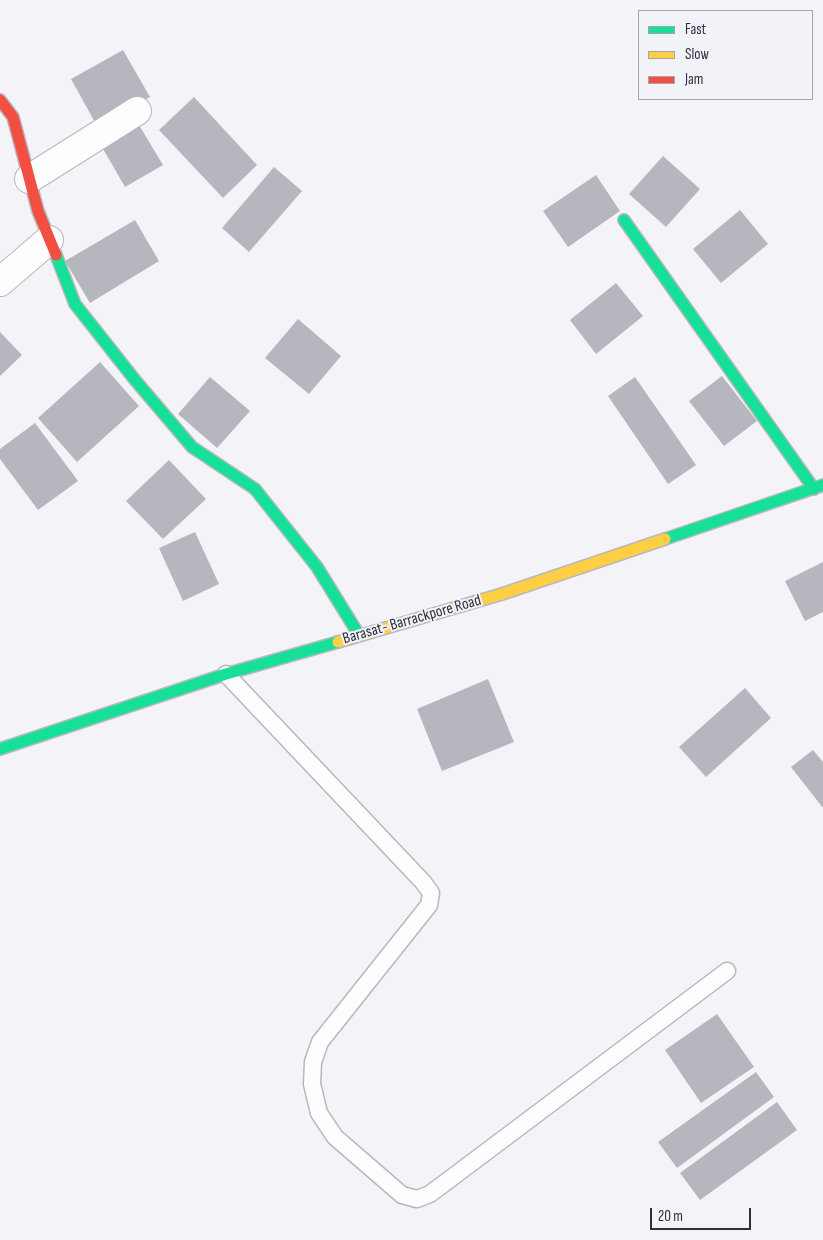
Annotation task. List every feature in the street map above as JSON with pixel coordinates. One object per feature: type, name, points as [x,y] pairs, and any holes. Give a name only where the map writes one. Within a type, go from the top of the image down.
[{"type":"street","points":[[0,100],[13,117],[38,211],[75,304],[135,380],[192,447],[255,489],[317,567],[358,635]]},
{"type":"street","points":[[29,179],[137,111]]},
{"type":"street","points":[[624,220],[818,487]]},
{"type":"street","points":[[0,282],[50,240]]},
{"type":"street","name":"Barasat- Barrackpore Road","points":[[0,749],[226,674],[502,594],[818,487]]},
{"type":"lane","points":[[226,674],[423,882],[431,893],[429,906],[320,1042],[313,1062],[312,1084],[319,1113],[335,1137],[402,1195],[417,1199],[430,1194],[727,971]]},
{"type":"building","points":[[123,50],[150,97],[97,126],[71,79]]},
{"type":"building","points":[[194,97],[257,165],[223,198],[159,130]]},
{"type":"building","points":[[139,125],[163,165],[125,187],[102,147]]},
{"type":"building","points":[[663,156],[700,189],[666,227],[629,194]]},
{"type":"building","points":[[274,167],[302,191],[249,252],[222,228]]},
{"type":"building","points":[[596,175],[620,211],[568,247],[543,211]]},
{"type":"building","points":[[740,210],[768,244],[721,283],[693,249]]},
{"type":"building","points":[[135,220],[159,261],[90,303],[65,261]]},
{"type":"building","points":[[616,283],[643,316],[596,354],[570,320]]},
{"type":"building","points":[[298,319],[341,356],[309,394],[265,358]]},
{"type":"building","points":[[0,332],[22,355],[0,376]]},
{"type":"building","points":[[100,362],[139,406],[77,462],[38,418]]},
{"type":"building","points":[[722,376],[757,421],[724,446],[689,401]]},
{"type":"building","points":[[210,377],[250,411],[217,448],[178,414]]},
{"type":"building","points":[[635,377],[696,465],[668,484],[608,396]]},
{"type":"building","points":[[35,423],[78,481],[38,510],[0,459],[0,449]]},
{"type":"building","points":[[169,460],[206,499],[163,539],[126,501]]},
{"type":"building","points":[[195,532],[219,584],[183,601],[159,548]]},
{"type":"building","points":[[823,562],[823,612],[805,621],[785,581]]},
{"type":"building","points":[[488,679],[514,742],[442,771],[417,709]]},
{"type":"building","points":[[745,688],[771,718],[706,777],[679,747]]},
{"type":"building","points":[[813,750],[823,762],[823,808],[791,767]]},
{"type":"building","points":[[717,1014],[754,1067],[701,1103],[665,1050]]},
{"type":"building","points":[[756,1072],[774,1097],[677,1168],[658,1142]]},
{"type":"building","points":[[777,1102],[797,1130],[700,1200],[680,1173]]},
{"type":"traffic: fast","points":[[624,220],[814,489]]},
{"type":"traffic: fast","points":[[56,255],[75,304],[135,380],[192,447],[255,489],[317,567],[359,635]]},
{"type":"traffic: fast","points":[[665,539],[823,485]]},
{"type":"traffic: fast","points":[[0,749],[226,674],[338,642]]},
{"type":"traffic: slow","points":[[338,642],[502,594],[665,539]]},
{"type":"traffic: jam","points":[[0,100],[13,117],[38,211],[56,255]]}]
